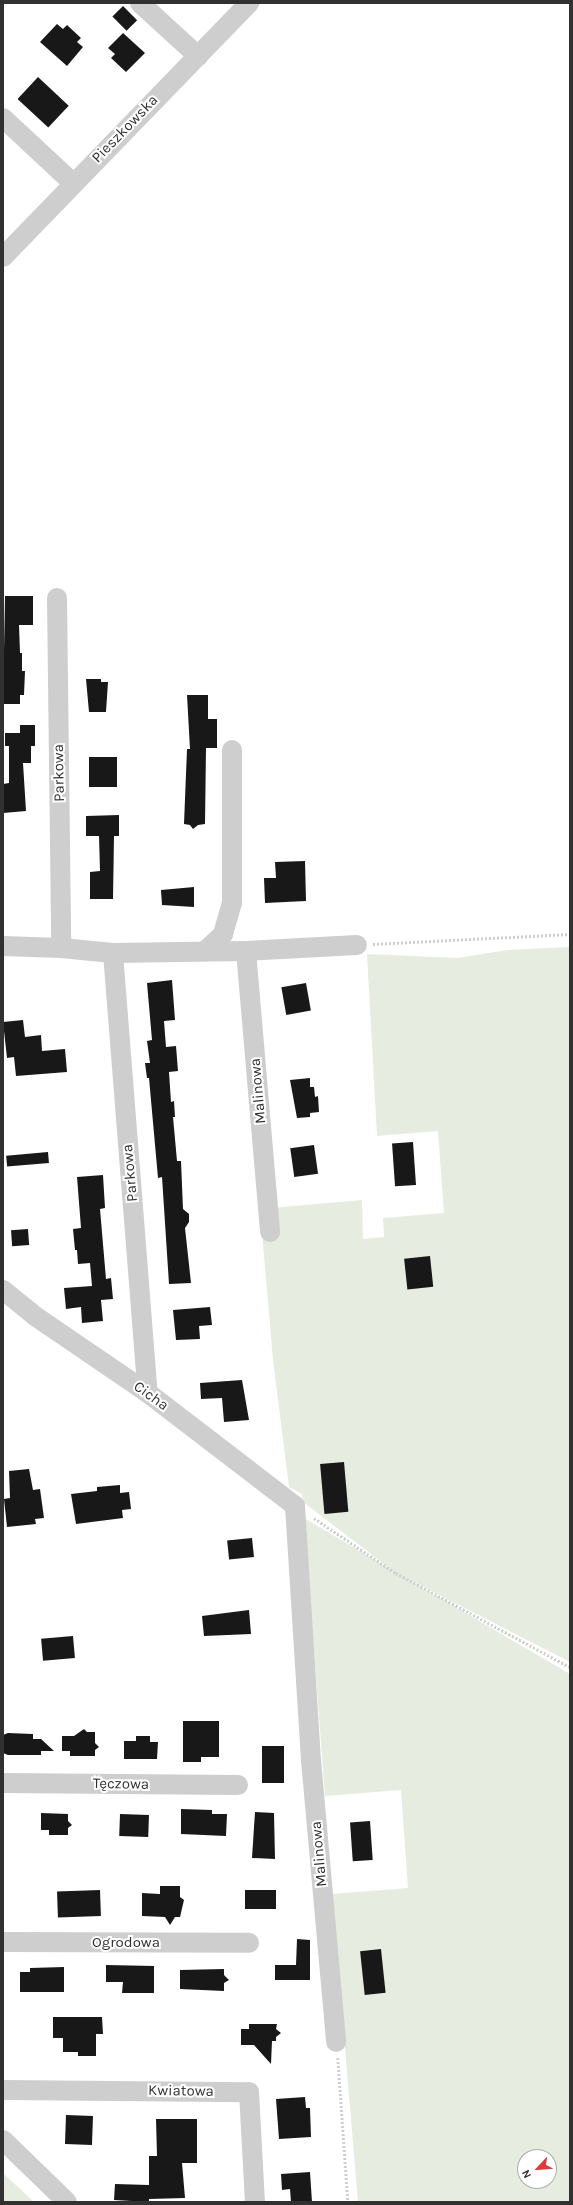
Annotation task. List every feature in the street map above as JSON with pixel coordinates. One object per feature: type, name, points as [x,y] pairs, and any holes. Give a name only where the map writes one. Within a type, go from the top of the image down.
[{"type":"street","points":[[140,3],[198,56]]},
{"type":"street","name":"Pieszkowska","points":[[3,257],[249,3]]},
{"type":"street","points":[[3,118],[73,183]]},
{"type":"street","name":"Parkowa","points":[[57,598],[61,948]]},
{"type":"street","points":[[204,951],[223,934],[232,903],[232,750]]},
{"type":"street","points":[[3,946],[61,948],[113,953],[246,951],[357,945]]},
{"type":"street","name":"Malinowa","points":[[246,951],[270,1232]]},
{"type":"street","name":"Parkowa","points":[[113,953],[148,1393]]},
{"type":"street","name":"Cicha","points":[[3,1290],[35,1316],[148,1393],[295,1506]]},
{"type":"street","name":"Malinowa","points":[[295,1506],[311,1760],[336,2042]]},
{"type":"street","name":"Tęczowa","points":[[3,1783],[238,1785]]},
{"type":"street","name":"Ogrodowa","points":[[3,1942],[249,1944]]},
{"type":"street","name":"Kwiatowa","points":[[3,2090],[249,2092],[255,2202]]},
{"type":"street","points":[[3,2140],[67,2202]]},
{"type":"path","points":[[357,945],[570,934]]},
{"type":"path","points":[[295,1506],[396,1573],[570,1667]]},
{"type":"path","points":[[336,2042],[348,2202]]},
{"type":"shaded area","points":[[570,947],[570,1662],[406,1578],[570,1674],[570,2202],[358,2202],[332,1894],[408,1888],[401,1790],[325,1796],[304,1518],[392,1570],[303,1502],[302,1494],[289,1487],[273,1360],[260,1209],[362,1200],[363,1239],[384,1237],[383,1218],[444,1213],[438,1131],[377,1136],[367,954],[458,958],[507,950]]},
{"type":"shaded area","points":[[3,2173],[34,2202],[3,2202]]},
{"type":"building","points":[[123,6],[137,20],[127,31],[112,17]]},
{"type":"building","points":[[57,24],[63,29],[67,25],[81,38],[77,42],[83,47],[67,66],[40,42]]},
{"type":"building","points":[[123,33],[145,53],[126,72],[111,58],[115,54],[108,48]]},
{"type":"building","points":[[38,77],[69,106],[48,128],[18,99]]},
{"type":"building","points":[[5,596],[33,596],[33,625],[19,625],[22,671],[25,671],[24,695],[20,695],[20,704],[3,704]]},
{"type":"building","points":[[86,679],[101,679],[101,682],[108,682],[106,712],[89,712]]},
{"type":"building","points":[[187,695],[208,695],[208,719],[217,719],[217,748],[206,748],[205,824],[198,825],[193,829],[190,825],[184,824],[187,749],[190,749]]},
{"type":"building","points":[[20,725],[35,725],[35,746],[31,746],[31,763],[23,763],[26,811],[3,813],[3,784],[9,783],[9,746],[5,746],[5,733],[20,733]]},
{"type":"building","points":[[89,757],[117,757],[117,787],[89,787]]},
{"type":"building","points":[[119,815],[119,836],[114,836],[113,899],[90,899],[90,872],[100,871],[99,836],[86,836],[86,816]]},
{"type":"building","points":[[305,861],[306,901],[265,903],[264,878],[276,878],[275,862]]},
{"type":"building","points":[[194,887],[194,907],[162,905],[161,890]]},
{"type":"building","points":[[172,980],[175,1020],[164,1021],[166,1047],[176,1046],[178,1071],[169,1072],[171,1102],[174,1101],[175,1117],[173,1117],[177,1161],[181,1161],[183,1209],[189,1214],[189,1222],[185,1228],[191,1283],[169,1284],[162,1177],[158,1178],[149,1078],[147,1078],[145,1063],[150,1063],[147,1041],[152,1040],[147,983]]},
{"type":"building","points":[[306,983],[311,1011],[286,1015],[281,987]]},
{"type":"building","points":[[23,1020],[25,1037],[41,1035],[42,1051],[65,1049],[67,1072],[16,1076],[14,1057],[7,1058],[3,1022]]},
{"type":"building","points":[[310,1078],[310,1087],[314,1087],[315,1097],[318,1096],[319,1112],[310,1113],[310,1117],[297,1118],[290,1080]]},
{"type":"building","points":[[413,1142],[416,1185],[395,1186],[392,1143]]},
{"type":"building","points":[[314,1145],[318,1174],[294,1177],[290,1148]]},
{"type":"building","points":[[48,1152],[49,1163],[7,1167],[6,1156]]},
{"type":"building","points":[[103,1175],[105,1208],[100,1209],[106,1279],[111,1278],[113,1299],[101,1300],[103,1321],[82,1323],[81,1307],[66,1309],[64,1288],[92,1286],[90,1263],[78,1264],[77,1250],[75,1250],[73,1229],[81,1228],[77,1177]]},
{"type":"building","points":[[28,1229],[29,1245],[12,1246],[11,1230]]},
{"type":"building","points":[[430,1256],[433,1287],[407,1290],[404,1259]]},
{"type":"building","points":[[210,1307],[212,1325],[199,1326],[200,1339],[176,1340],[173,1310]]},
{"type":"building","points":[[242,1380],[249,1420],[224,1422],[222,1398],[201,1399],[200,1383]]},
{"type":"building","points":[[344,1462],[348,1512],[324,1514],[320,1464]]},
{"type":"building","points":[[29,1469],[33,1490],[40,1489],[44,1518],[35,1519],[36,1524],[7,1527],[4,1499],[10,1498],[9,1471]]},
{"type":"building","points":[[120,1485],[120,1493],[129,1492],[131,1509],[122,1510],[123,1518],[76,1524],[71,1494],[97,1491],[97,1487]]},
{"type":"building","points":[[252,1538],[254,1557],[229,1560],[227,1541]]},
{"type":"building","points":[[249,1610],[251,1634],[204,1636],[202,1616]]},
{"type":"building","points":[[73,1636],[75,1658],[43,1661],[41,1639]]},
{"type":"building","points":[[183,1721],[219,1721],[219,1757],[201,1757],[201,1762],[183,1762]]},
{"type":"building","points":[[84,1729],[87,1732],[95,1732],[95,1743],[99,1747],[95,1750],[95,1756],[70,1756],[70,1751],[62,1751],[62,1736],[74,1736]]},
{"type":"building","points":[[8,1733],[33,1734],[33,1739],[41,1739],[54,1751],[41,1751],[41,1755],[8,1755],[3,1753],[3,1735]]},
{"type":"building","points":[[136,1736],[150,1736],[150,1742],[158,1742],[157,1759],[124,1759],[124,1741],[136,1741]]},
{"type":"building","points":[[262,1746],[284,1746],[284,1783],[262,1783]]},
{"type":"building","points":[[181,1809],[212,1810],[212,1814],[227,1814],[226,1836],[181,1834]]},
{"type":"building","points":[[255,1812],[274,1813],[275,1859],[252,1858]]},
{"type":"building","points":[[41,1813],[68,1814],[68,1821],[72,1825],[68,1828],[68,1835],[49,1835],[49,1830],[41,1830]]},
{"type":"building","points":[[120,1814],[149,1815],[148,1837],[119,1836]]},
{"type":"building","points":[[370,1821],[373,1860],[353,1861],[350,1822]]},
{"type":"building","points":[[160,1886],[180,1886],[180,1897],[184,1900],[180,1917],[175,1917],[170,1925],[165,1917],[142,1916],[142,1893],[160,1894]]},
{"type":"building","points":[[100,1890],[101,1916],[58,1917],[57,1892]]},
{"type":"building","points":[[245,1890],[276,1890],[276,1909],[245,1909]]},
{"type":"building","points":[[297,1939],[310,1940],[310,1980],[275,1980],[275,1965],[296,1965]]},
{"type":"building","points":[[381,1949],[386,1993],[365,1995],[360,1951]]},
{"type":"building","points":[[106,1965],[154,1966],[154,1993],[122,1993],[123,1982],[106,1982]]},
{"type":"building","points":[[64,1967],[64,1992],[20,1992],[20,1972],[30,1972],[30,1968]]},
{"type":"building","points":[[224,1969],[224,1975],[229,1980],[224,1983],[224,1991],[180,1989],[180,1970]]},
{"type":"building","points":[[53,2017],[102,2017],[103,2034],[96,2034],[96,2056],[78,2056],[78,2052],[63,2052],[63,2038],[53,2038]]},
{"type":"building","points":[[249,2024],[277,2024],[276,2029],[281,2033],[276,2037],[276,2041],[272,2041],[271,2064],[254,2045],[241,2045],[241,2029],[249,2029]]},
{"type":"building","points":[[305,2097],[306,2108],[310,2108],[311,2137],[279,2139],[276,2099]]},
{"type":"building","points":[[66,2115],[93,2116],[92,2145],[65,2144]]},
{"type":"building","points":[[156,2119],[197,2119],[197,2163],[182,2163],[185,2198],[149,2199],[149,2202],[114,2200],[115,2184],[149,2185],[149,2156],[157,2156]]},
{"type":"building","points":[[310,2172],[312,2202],[291,2202],[290,2189],[282,2190],[281,2174]]}]
